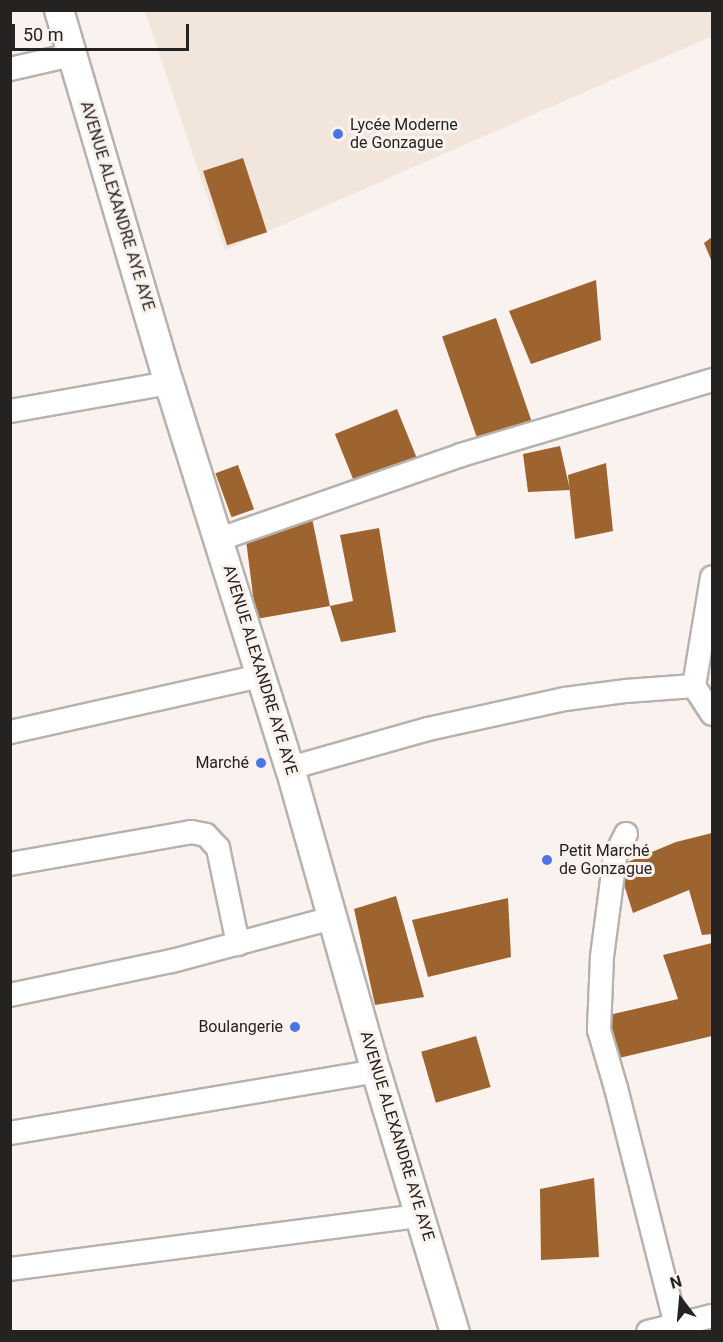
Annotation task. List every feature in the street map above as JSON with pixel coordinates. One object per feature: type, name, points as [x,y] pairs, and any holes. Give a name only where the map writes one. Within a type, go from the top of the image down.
[{"type":"street","name":"AVENUE ALEXANDRE AYE AYE","points":[[59,10],[169,383],[220,539],[290,768],[376,1071],[455,1332]]},
{"type":"street","points":[[10,69],[71,55]]},
{"type":"street","points":[[220,539],[461,455],[712,380]]},
{"type":"street","points":[[10,411],[169,383]]},
{"type":"street","points":[[712,577],[694,686],[712,714]]},
{"type":"street","points":[[10,732],[261,676]]},
{"type":"street","points":[[290,768],[428,729],[565,699],[626,691],[694,686]]},
{"type":"street","points":[[10,864],[191,832],[206,835],[218,848],[238,944]]},
{"type":"street","points":[[626,834],[615,857],[602,957],[598,1030],[616,1088],[676,1324]]},
{"type":"street","points":[[10,995],[172,961],[333,918]]},
{"type":"street","points":[[10,1133],[376,1071]]},
{"type":"street","points":[[10,1269],[420,1216]]},
{"type":"street","points":[[648,1332],[712,1316]]},
{"type":"shaded area","name":"Lycée Moderne de Gonzague","points":[[712,10],[712,36],[225,250],[145,11]]},
{"type":"building","points":[[243,158],[267,232],[227,245],[203,171]]},
{"type":"building","points":[[712,237],[712,262],[704,243]]},
{"type":"building","points":[[596,280],[601,340],[531,364],[509,311]]},
{"type":"building","points":[[496,318],[533,425],[479,443],[442,337]]},
{"type":"building","points":[[397,409],[418,460],[355,485],[335,434]]},
{"type":"building","points":[[560,446],[570,490],[528,492],[523,454]]},
{"type":"building","points":[[606,463],[613,531],[575,539],[568,475]]},
{"type":"building","points":[[238,465],[254,509],[232,517],[215,473]]},
{"type":"building","points":[[312,518],[330,606],[256,619],[246,540]]},
{"type":"building","points":[[379,528],[396,632],[341,642],[330,606],[353,601],[340,535]]},
{"type":"building","points":[[712,833],[712,934],[702,935],[689,890],[633,913],[618,866],[676,842]]},
{"type":"building","points":[[396,896],[424,997],[375,1005],[354,909]]},
{"type":"building","points":[[508,898],[511,957],[428,977],[412,920]]},
{"type":"building","points":[[712,943],[712,1036],[619,1058],[609,1015],[678,999],[663,955]]},
{"type":"building","points":[[476,1036],[491,1087],[436,1103],[421,1052]]},
{"type":"building","points":[[594,1178],[599,1257],[541,1260],[540,1189]]},
{"type":"place","name":"Lycée Moderne de Gonzague","points":[[338,134]]},
{"type":"place","name":"Marché","points":[[261,763]]},
{"type":"place","name":"Petit Marché de Gonzague","points":[[547,860]]},
{"type":"place","name":"Boulangerie","points":[[295,1027]]}]
